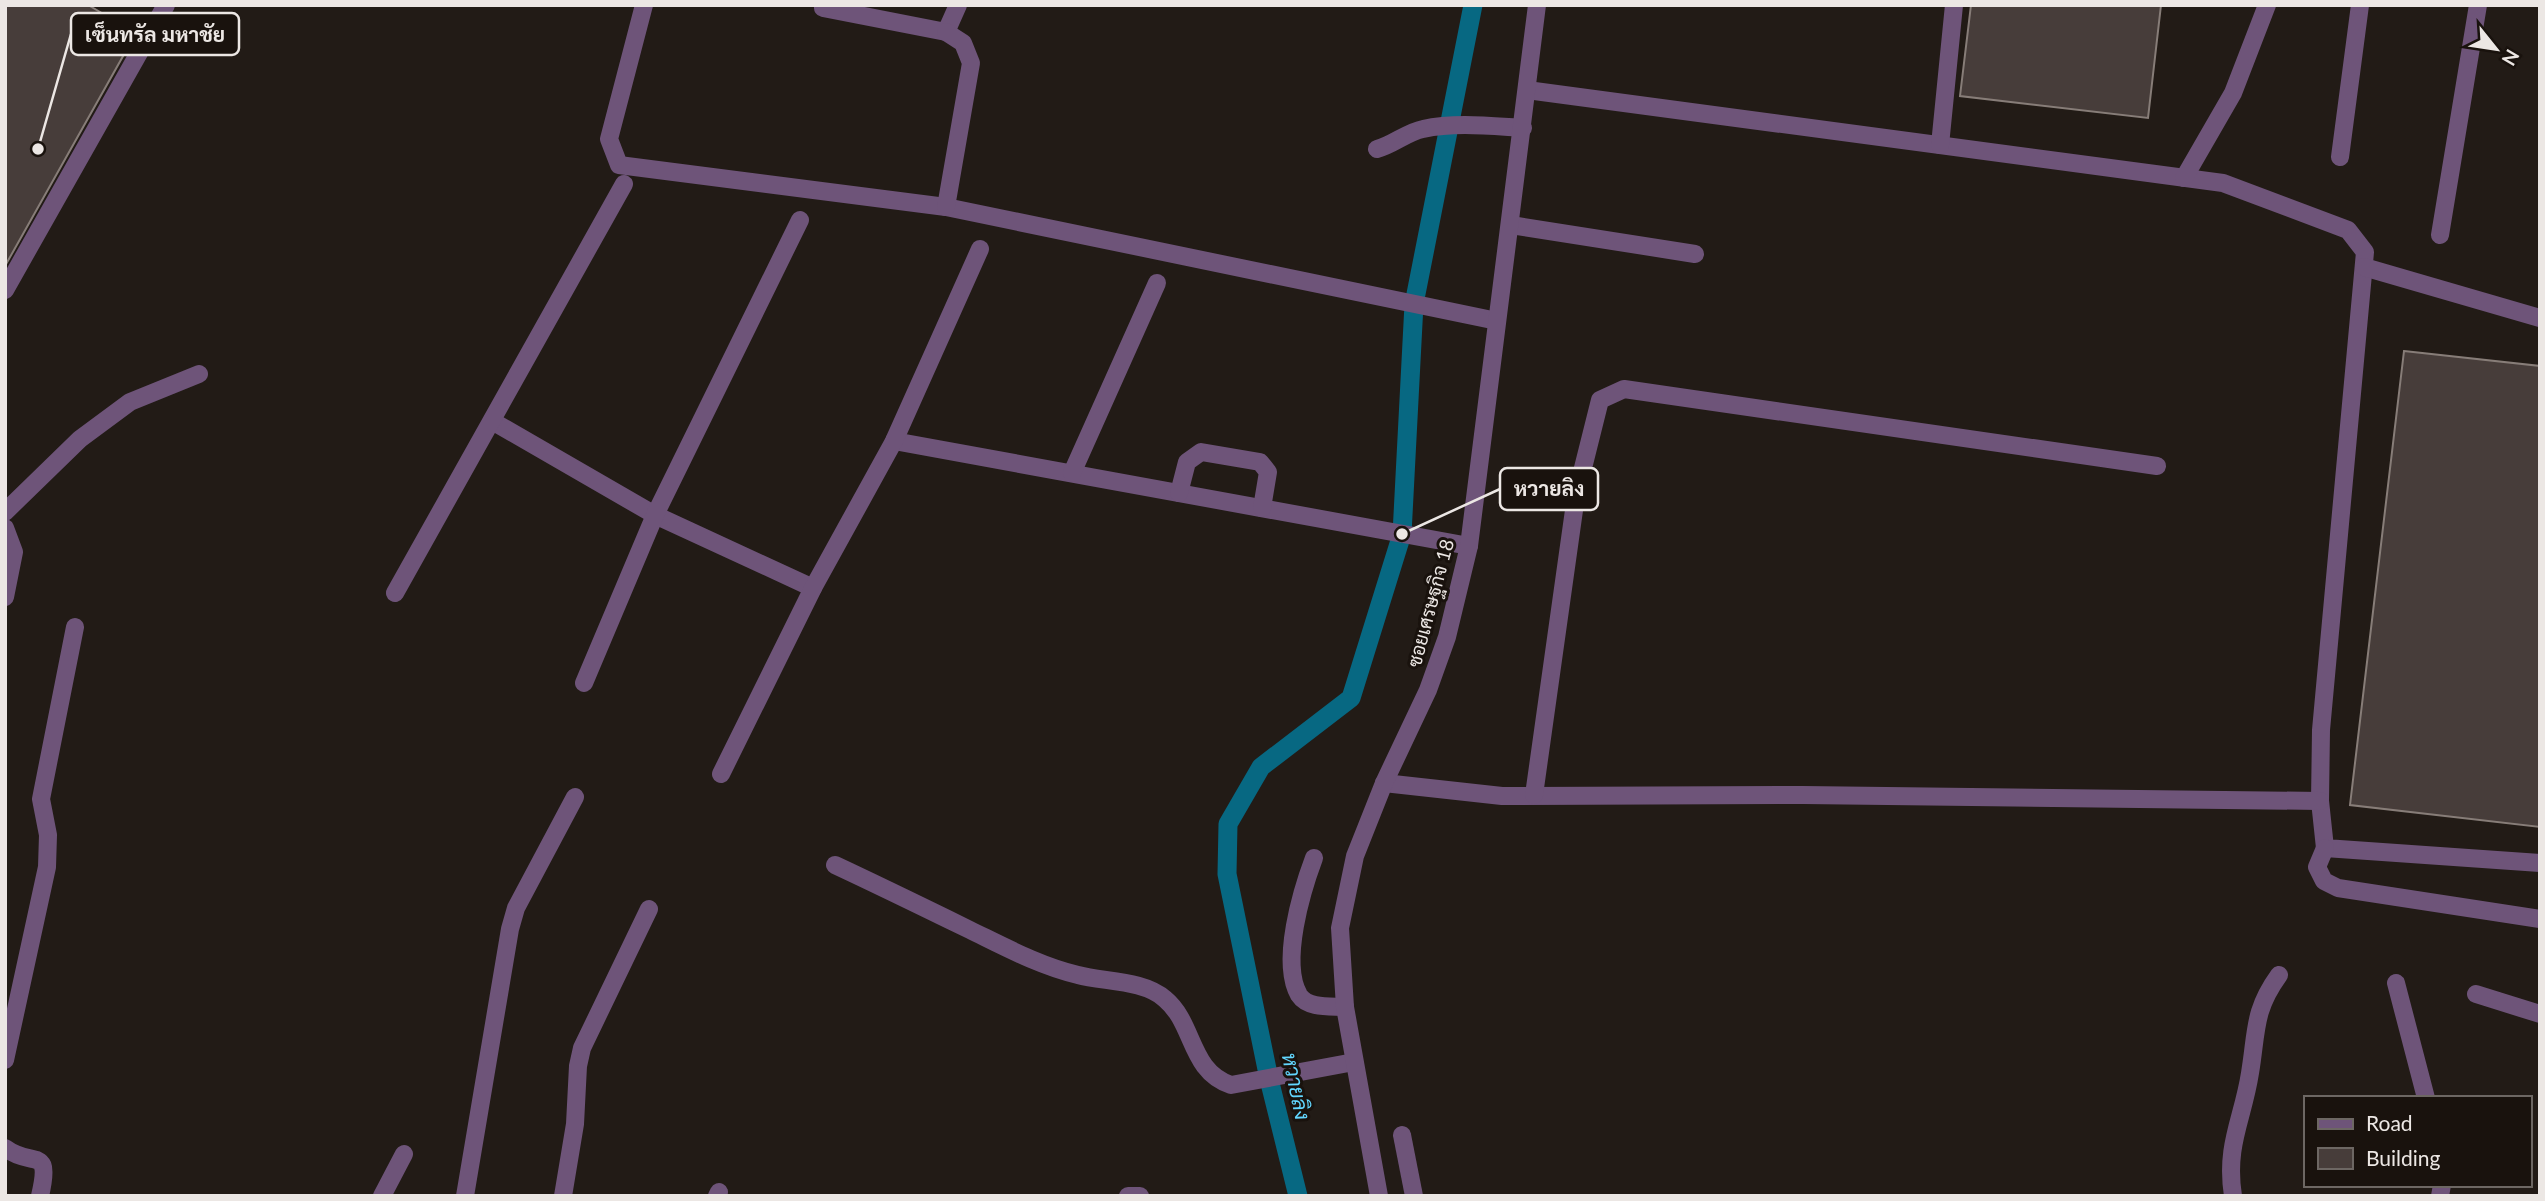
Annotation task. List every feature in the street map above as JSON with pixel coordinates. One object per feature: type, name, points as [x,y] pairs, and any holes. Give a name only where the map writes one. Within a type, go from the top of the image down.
[{"type":"street","points":[[5,290],[166,5]]},
{"type":"street","points":[[644,5],[609,139],[619,165],[946,207],[1497,321]]},
{"type":"street","points":[[946,32],[958,5]]},
{"type":"street","name":"ซอยเศรษฐกิจ 18","points":[[1379,1196],[1345,1007],[1340,928],[1355,856],[1447,638],[1469,546],[1537,5]]},
{"type":"street","points":[[1940,145],[1954,5]]},
{"type":"street","points":[[2184,178],[2233,93],[2267,5]]},
{"type":"street","points":[[2340,157],[2360,5]]},
{"type":"street","points":[[2440,235],[2478,5]]},
{"type":"street","points":[[823,8],[946,32],[963,43],[971,63],[946,207]]},
{"type":"street","points":[[1527,90],[2223,183],[2348,230],[2365,252],[2321,730],[2320,801],[2325,848],[2317,867],[2324,881],[2338,888],[2540,919]]},
{"type":"street","points":[[1377,149],[1393,145],[1421,129],[1467,125],[1523,128]]},
{"type":"street","points":[[395,593],[624,184]]},
{"type":"street","points":[[584,683],[655,515],[800,220]]},
{"type":"street","points":[[1511,225],[1695,254]]},
{"type":"street","points":[[721,774],[813,588],[894,441],[980,249]]},
{"type":"street","points":[[2364,267],[2540,318]]},
{"type":"street","points":[[1072,474],[1157,283]]},
{"type":"street","points":[[5,512],[80,439],[130,402],[199,374]]},
{"type":"street","points":[[1534,795],[1576,496],[1600,400],[1624,389],[2158,466]]},
{"type":"street","points":[[492,421],[655,515],[813,588]]},
{"type":"street","points":[[894,441],[1469,546]]},
{"type":"street","points":[[1179,493],[1186,462],[1200,452],[1260,462],[1266,466],[1268,472],[1262,508]]},
{"type":"street","points":[[5,528],[14,552],[5,597]]},
{"type":"street","points":[[5,1060],[47,867],[48,835],[41,799],[75,627]]},
{"type":"street","points":[[1384,783],[1502,796],[2320,801]]},
{"type":"street","points":[[465,1196],[510,929],[516,908],[575,797]]},
{"type":"street","points":[[2325,848],[2540,863]]},
{"type":"street","points":[[1314,858],[1298,901],[1293,969],[1300,995],[1307,1001],[1315,1006],[1345,1007]]},
{"type":"street","points":[[835,865],[1028,958],[1064,972],[1127,984],[1165,998],[1177,1013],[1196,1057],[1216,1078],[1231,1085],[1281,1078],[1354,1062]]},
{"type":"street","points":[[563,1196],[575,1124],[582,1048],[649,909]]},
{"type":"street","points":[[2233,1196],[2230,1174],[2233,1133],[2250,1074],[2254,1034],[2262,999],[2279,975]]},
{"type":"street","points":[[2396,983],[2425,1096]]},
{"type":"street","points":[[2476,994],[2540,1014]]},
{"type":"street","points":[[1402,1135],[1415,1196]]},
{"type":"street","points":[[5,1148],[37,1158],[43,1164],[46,1171],[40,1196]]},
{"type":"street","points":[[382,1196],[404,1154]]},
{"type":"street","points":[[1128,1196],[1140,1196]]},
{"type":"building","points":[[5,5],[88,5],[136,33],[5,266]]},
{"type":"building","points":[[1971,5],[2161,5],[2148,118],[1960,96]]},
{"type":"building","points":[[2404,351],[2540,366],[2540,827],[2350,805]]},
{"type":"waterway","name":"หวายลิง","points":[[1298,1196],[1269,1079],[1227,874],[1228,824],[1261,767],[1351,698],[1402,534],[1414,304],[1473,5]]},
{"type":"place","name":"เซ็นทรัล มหาชัย","points":[[38,149]]},
{"type":"place","name":"หวายลิง","points":[[1402,534]]}]
